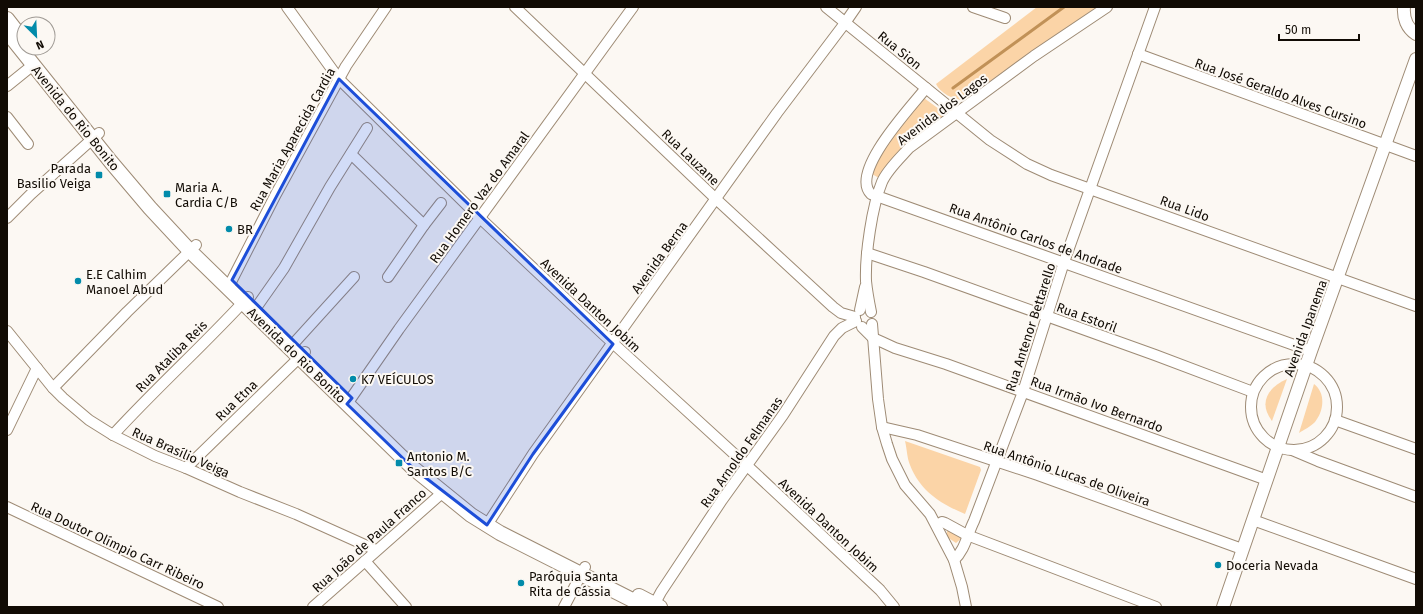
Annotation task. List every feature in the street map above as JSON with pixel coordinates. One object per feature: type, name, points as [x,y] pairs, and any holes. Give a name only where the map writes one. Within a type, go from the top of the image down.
[{"type":"main road","points":[[7,19],[16,30]]},
{"type":"main road","name":"Avenida do Rio Bonito","points":[[7,32],[33,65],[133,176],[193,248],[251,305],[300,350],[413,468],[442,493],[472,515],[489,521],[654,606]]},
{"type":"main road","name":"Avenida do Rio Bonito","points":[[36,56],[95,135]]},
{"type":"main road","name":"Avenida do Rio Bonito","points":[[350,401],[419,464],[489,521]]},
{"type":"street","name":"Avenida Danton Jobim","points":[[287,7],[339,80],[480,218],[613,344],[880,590],[894,607]]},
{"type":"street","name":"Rua Maria Aparecida Cardia","points":[[230,284],[276,194],[346,66],[386,7]]},
{"type":"street","name":"Rua Lauzane","points":[[515,7],[716,199],[833,307],[841,313],[861,320]]},
{"type":"street","name":"Rua Homero Vaz do Amaral","points":[[350,401],[399,329],[633,7]]},
{"type":"street","name":"Rua Sion","points":[[826,7],[957,113]]},
{"type":"street","name":"Avenida Berna","points":[[489,521],[533,454],[856,7]]},
{"type":"street","points":[[973,7],[1005,18]]},
{"type":"street","name":"Avenida dos Lagos","points":[[866,282],[871,312],[874,320],[861,320],[866,282],[867,253],[877,197],[883,180],[909,148],[1034,56],[1107,7]]},
{"type":"street","name":"Rua Antenor Bettarello","points":[[954,560],[963,549],[967,535],[974,521],[1024,392],[1064,262],[1155,7]]},
{"type":"street","points":[[1404,7],[1403,15],[1410,30],[1416,34]]},
{"type":"street","name":"Rua José Geraldo Alves Cursino","points":[[1138,54],[1416,156]]},
{"type":"street","name":"Avenida Ipanema","points":[[1223,607],[1311,351],[1416,59]]},
{"type":"street","points":[[7,86],[33,65]]},
{"type":"street","points":[[877,197],[871,194],[866,188],[869,167],[888,134],[926,88]]},
{"type":"street","name":"Rua Lido","points":[[957,113],[990,140],[1027,164],[1416,306]]},
{"type":"street","points":[[7,117],[28,144]]},
{"type":"street","name":"Rua Ataliba Reis","points":[[113,435],[138,408],[251,305],[284,268],[366,128]]},
{"type":"street","points":[[7,218],[95,135]]},
{"type":"street","points":[[350,154],[424,225]]},
{"type":"street","name":"Rua Antônio Carlos de Andrade","points":[[877,197],[901,204],[1311,351]]},
{"type":"street","points":[[388,277],[441,202]]},
{"type":"street","points":[[53,388],[125,314],[193,248]]},
{"type":"street","name":"Rua Estoril","points":[[867,253],[1155,354],[1253,392]]},
{"type":"street","name":"Rua Etna","points":[[186,468],[300,350],[354,277]]},
{"type":"street","points":[[861,320],[873,338],[882,427],[892,459],[905,485],[930,514],[937,525],[954,560],[966,607]]},
{"type":"street","name":"Rua Arnoldo Felmanas","points":[[654,606],[661,592],[722,500],[747,467],[834,336],[842,328],[861,320]]},
{"type":"street","name":"Rua Brasílio Veiga","points":[[7,332],[53,388],[89,420],[113,435],[155,456],[296,514],[376,550]]},
{"type":"street","name":"Rua Irmão Ivo Bernardo","points":[[873,338],[895,348],[946,364],[1267,480]]},
{"type":"street","points":[[1292,450],[1304,449],[1314,445],[1323,438],[1330,430],[1335,420],[1337,408],[1336,397],[1332,386],[1326,377],[1307,365],[1296,363],[1285,364],[1274,368],[1265,374],[1258,382],[1250,403],[1254,425],[1260,434],[1268,442],[1278,447],[1292,450],[1416,497]]},
{"type":"street","points":[[7,430],[37,368]]},
{"type":"street","points":[[1335,420],[1416,449]]},
{"type":"street","name":"Rua Antônio Lucas de Oliveira","points":[[882,427],[918,435],[1102,498],[1242,549]]},
{"type":"street","name":"Rua João de Paula Franco","points":[[313,607],[442,493]]},
{"type":"street","name":"Rua Doutor Olímpio Carr Ribeiro","points":[[7,507],[218,607]]},
{"type":"street","points":[[1253,520],[1416,579]]},
{"type":"street","points":[[937,525],[942,522],[945,523],[967,535],[1156,607]]},
{"type":"street","points":[[365,561],[406,607]]},
{"type":"street","points":[[564,607],[583,570]]},
{"type":"highlighted area","points":[[339,79],[613,344],[533,454],[487,525],[413,468],[347,404],[352,398],[232,280]]},
{"type":"shaded area","points":[[1037,7],[1097,7],[963,100],[956,99],[948,95],[938,87],[936,84]]},
{"type":"shaded area","points":[[924,98],[947,115],[881,179],[870,173],[890,140]]},
{"type":"shaded area","points":[[1287,379],[1272,421],[1266,408],[1267,396],[1275,386]]},
{"type":"shaded area","points":[[1314,384],[1318,388],[1322,397],[1322,408],[1315,422],[1299,433]]},
{"type":"shaded area","points":[[905,441],[980,467],[981,470],[965,514],[932,496],[919,482],[909,462]]},
{"type":"shaded area","points":[[947,528],[963,537],[956,543],[947,537]]},
{"type":"waterway","points":[[953,88],[1064,7]]},
{"type":"place","name":"Parada Basilio Veiga","points":[[99,175]]},
{"type":"place","name":"Maria A. Cardia C/B","points":[[167,194]]},
{"type":"place","name":"BR","points":[[229,229]]},
{"type":"place","name":"E.E Calhim Manoel Abud","points":[[78,281]]},
{"type":"place","name":"K7 VEÍCULOS","points":[[353,379]]},
{"type":"place","name":"Antonio M. Santos B/C","points":[[399,463]]},
{"type":"place","name":"Doceria Nevada","points":[[1218,565]]},
{"type":"place","name":"Paróquia Santa Rita de Cássia","points":[[521,583]]}]
